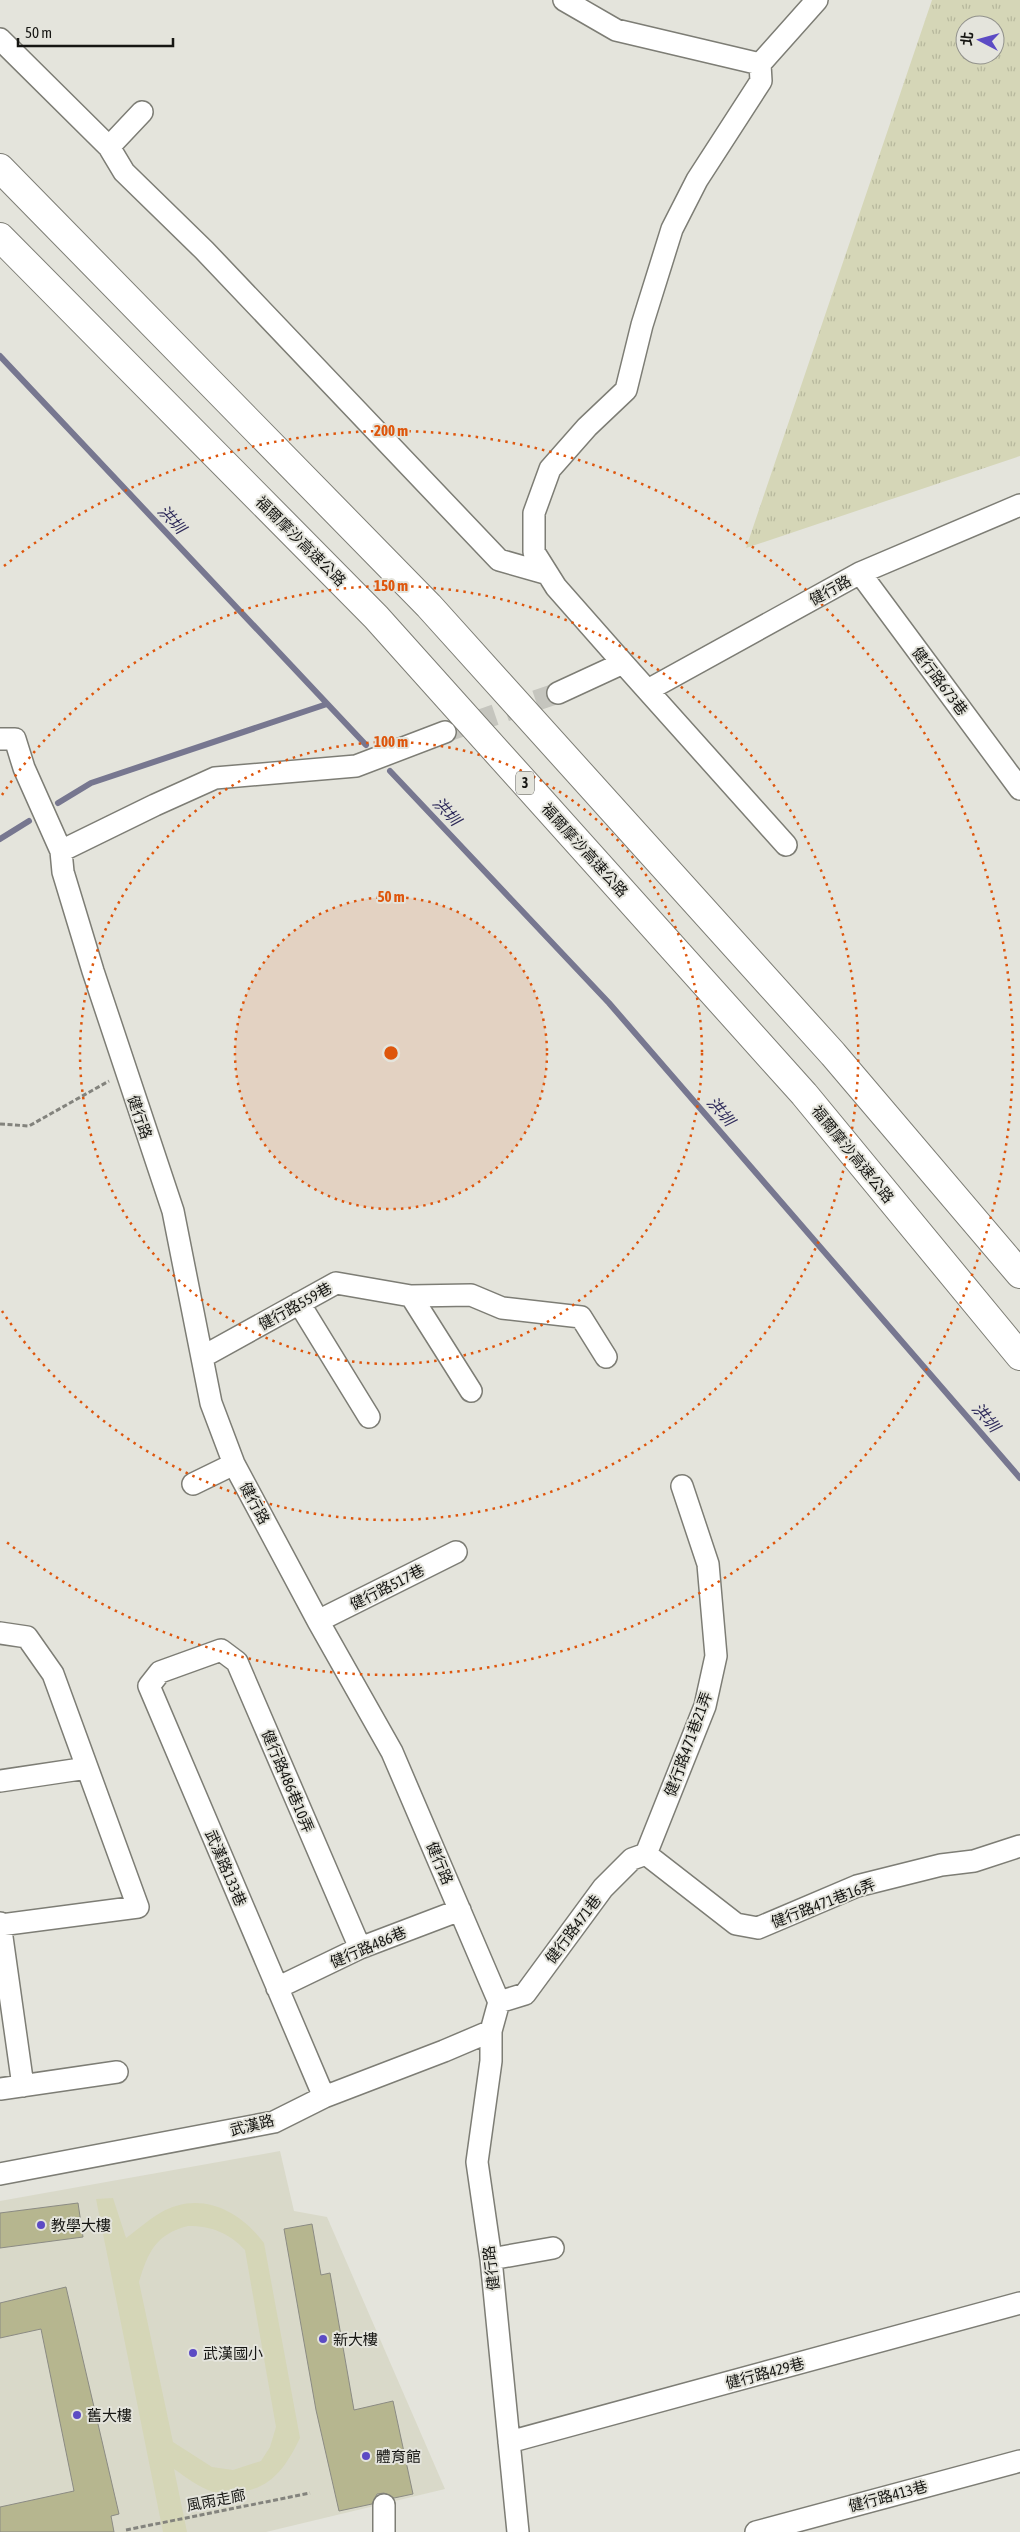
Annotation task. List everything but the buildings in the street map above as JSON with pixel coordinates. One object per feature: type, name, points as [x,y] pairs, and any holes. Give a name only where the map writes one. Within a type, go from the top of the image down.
[{"type":"highway","points":[[0,168],[429,606],[833,1054],[1020,1274]]},
{"type":"highway","name":"福爾摩沙高速公路","points":[[0,237],[376,617],[804,1094],[1020,1356]]},
{"type":"street","points":[[564,0],[616,30],[760,64]]},
{"type":"street","points":[[786,845],[556,587],[534,552],[534,514],[550,469],[587,427],[626,390],[642,325],[672,229],[697,180],[761,81],[760,64],[817,0]]},
{"type":"street","points":[[0,40],[110,146],[124,172],[204,250],[499,560],[548,574]]},
{"type":"street","points":[[110,146],[142,112]]},
{"type":"street","name":"健行路","points":[[648,690],[860,573],[1020,505]]},
{"type":"street","name":"健行路673巷","points":[[860,573],[1020,789]]},
{"type":"street","points":[[558,693],[623,664]]},
{"type":"street","points":[[61,851],[215,778],[356,766],[446,732]]},
{"type":"street","name":"健行路","points":[[0,739],[15,739],[24,768],[61,851],[63,872],[125,1072],[173,1211],[204,1356],[211,1403],[234,1464],[318,1621],[392,1752],[499,2002],[491,2031],[491,2061],[477,2162],[491,2259],[518,2532]]},
{"type":"street","name":"健行路559巷","points":[[204,1356],[336,1283],[411,1296],[471,1295],[502,1308],[581,1317],[606,1357]]},
{"type":"street","points":[[411,1296],[470,1391]]},
{"type":"street","points":[[299,1303],[369,1417]]},
{"type":"street","points":[[192,1484],[234,1464]]},
{"type":"street","name":"健行路471巷21弄","points":[[646,1854],[705,1706],[716,1656],[708,1564],[682,1486]]},
{"type":"street","name":"健行路517巷","points":[[318,1621],[456,1552]]},
{"type":"street","points":[[0,1633],[27,1638],[53,1674],[138,1907],[0,1924],[23,2086]]},
{"type":"street","name":"健行路486巷10弄","points":[[190,1661],[221,1650],[237,1662],[360,1948]]},
{"type":"street","name":"武漢路133巷","points":[[190,1661],[160,1672],[149,1686],[324,2097]]},
{"type":"street","points":[[0,1781],[87,1768]]},
{"type":"street","name":"健行路471巷16弄","points":[[646,1854],[736,1924],[758,1928],[857,1886],[942,1865],[974,1861],[1020,1846]]},
{"type":"street","name":"健行路471巷","points":[[499,2002],[525,1994],[603,1888],[632,1859],[646,1854]]},
{"type":"street","name":"健行路486巷","points":[[277,1988],[360,1948],[460,1910]]},
{"type":"street","name":"武漢路","points":[[0,2174],[274,2122],[324,2097],[491,2031]]},
{"type":"street","points":[[0,2089],[117,2072]]},
{"type":"street","points":[[491,2259],[553,2248]]},
{"type":"street","name":"健行路429巷","points":[[510,2442],[1020,2303]]},
{"type":"street","name":"健行路413巷","points":[[756,2532],[816,2524],[1020,2461]]},
{"type":"street","points":[[384,2505],[384,2532]]},
{"type":"path","points":[[0,1124],[29,1126],[125,1072]]},
{"type":"path","name":"風雨走廊","points":[[126,2530],[310,2493]]},
{"type":"shaded area","name":"武漢國小","points":[[280,2151],[294,2211],[327,2217],[445,2489],[266,2532],[0,2532],[0,2201]]},
{"type":"green space","points":[[932,0],[1020,0],[1020,456],[746,548]]},
{"type":"green space","points":[[113,2198],[126,2238],[160,2213],[175,2206],[190,2203],[218,2207],[231,2213],[254,2231],[264,2243],[300,2438],[289,2459],[275,2476],[267,2483],[246,2491],[214,2492],[198,2485],[174,2469],[187,2532],[163,2532],[96,2199]],"holes":[[[188,2226],[212,2229],[233,2239],[245,2250],[276,2427],[270,2447],[261,2461],[233,2470],[212,2467],[173,2442],[139,2282],[150,2253],[161,2239],[177,2229]]]},
{"type":"waterway","name":"洪圳","points":[[0,356],[366,745]]},
{"type":"waterway","points":[[58,803],[91,783],[327,704]]},
{"type":"waterway","name":"洪圳","points":[[390,771],[609,1003],[1020,1478]]},
{"type":"waterway","points":[[0,839],[29,821]]},
{"type":"tunnel","points":[[445,732],[558,693]]},
{"type":"place","name":"教學大樓","points":[[41,2225]]},
{"type":"place","name":"新大樓","points":[[323,2339]]},
{"type":"place","name":"武漢國小","points":[[193,2353]]},
{"type":"place","name":"舊大樓","points":[[77,2415]]},
{"type":"place","name":"體育館","points":[[366,2456]]}]
